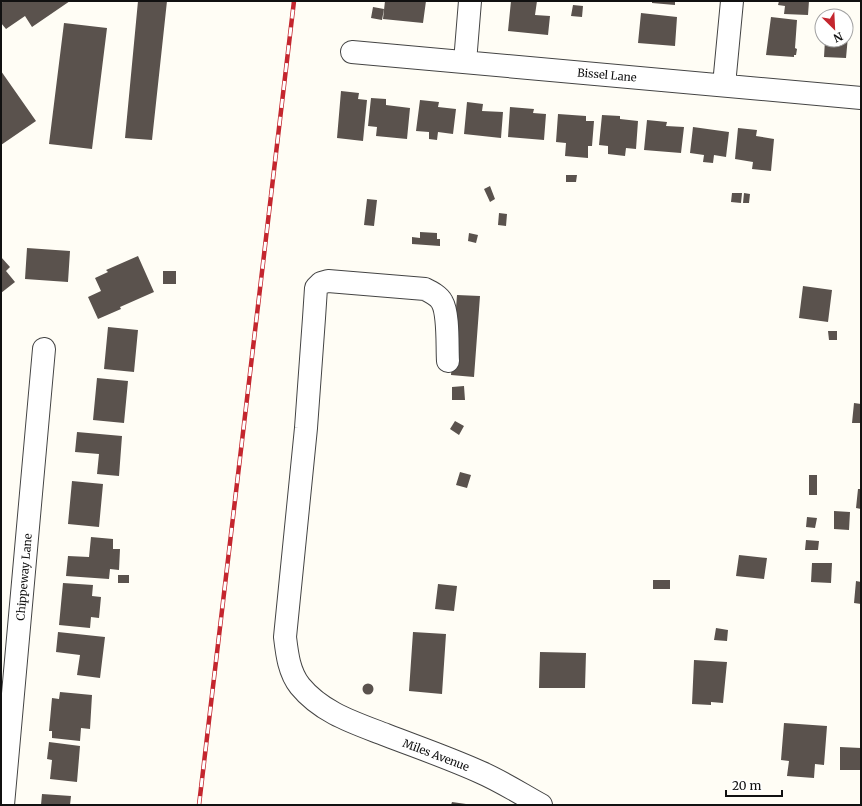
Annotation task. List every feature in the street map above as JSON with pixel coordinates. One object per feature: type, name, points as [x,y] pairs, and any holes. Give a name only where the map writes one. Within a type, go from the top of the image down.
[{"type":"street","points":[[465,62],[470,1]]},
{"type":"street","points":[[724,85],[732,1]]},
{"type":"street","name":"Bissel Lane","points":[[352,52],[861,98]]},
{"type":"street","name":"Miles Avenue","points":[[448,362],[446,311],[442,301],[433,293],[425,289],[328,281],[321,283],[316,288],[306,428],[286,637],[288,658],[292,671],[299,685],[327,710],[350,721],[481,772],[541,805]]},
{"type":"street","name":"Chippeway Lane","points":[[3,805],[8,667],[44,349]]},
{"type":"building","points":[[4,1],[70,1],[32,27],[25,16],[6,29],[1,23],[1,3]]},
{"type":"building","points":[[138,1],[167,1],[152,140],[125,138]]},
{"type":"building","points":[[385,1],[426,1],[423,23],[383,19]]},
{"type":"building","points":[[511,1],[537,1],[535,15],[550,16],[548,35],[508,31]]},
{"type":"building","points":[[652,1],[675,1],[675,5],[652,3]]},
{"type":"building","points":[[779,1],[809,1],[808,15],[784,14],[785,6],[778,5]]},
{"type":"building","points":[[573,5],[583,6],[582,17],[571,16]]},
{"type":"building","points":[[373,7],[384,9],[382,20],[371,18]]},
{"type":"building","points":[[641,13],[677,17],[675,46],[638,43]]},
{"type":"building","points":[[771,17],[797,20],[795,48],[797,49],[794,57],[766,55]]},
{"type":"building","points":[[64,23],[107,28],[92,149],[49,144]]},
{"type":"building","points":[[825,48],[847,48],[846,58],[824,57]]},
{"type":"building","points":[[1,71],[36,121],[1,145]]},
{"type":"building","points":[[341,91],[359,93],[358,99],[367,100],[363,141],[337,138]]},
{"type":"building","points":[[371,98],[386,99],[386,105],[410,108],[407,139],[376,136],[377,127],[368,126]]},
{"type":"building","points":[[420,100],[439,102],[438,107],[456,109],[453,134],[438,132],[437,140],[429,139],[429,132],[416,131]]},
{"type":"building","points":[[467,102],[483,104],[482,111],[503,112],[501,138],[464,134]]},
{"type":"building","points":[[510,107],[534,109],[533,113],[546,114],[544,140],[508,137]]},
{"type":"building","points":[[558,114],[586,116],[586,121],[594,121],[592,146],[588,146],[588,158],[565,156],[566,143],[556,142]]},
{"type":"building","points":[[602,115],[620,116],[620,119],[638,121],[636,149],[626,148],[625,156],[608,154],[608,146],[599,145]]},
{"type":"building","points":[[647,120],[667,122],[666,126],[684,127],[681,153],[644,150]]},
{"type":"building","points":[[693,127],[729,132],[726,157],[714,155],[713,163],[703,162],[704,155],[690,153]]},
{"type":"building","points":[[738,128],[757,130],[756,136],[774,139],[771,171],[752,169],[753,162],[735,159]]},
{"type":"building","points":[[566,175],[577,175],[576,182],[566,182]]},
{"type":"building","points":[[490,186],[495,199],[490,202],[484,189]]},
{"type":"building","points":[[732,193],[742,193],[741,203],[731,202]]},
{"type":"building","points":[[744,193],[750,194],[749,203],[743,203]]},
{"type":"building","points":[[367,199],[377,200],[374,226],[364,225]]},
{"type":"building","points":[[499,213],[507,214],[506,226],[498,225]]},
{"type":"building","points":[[420,232],[437,233],[437,239],[440,239],[440,246],[412,244],[412,237],[420,238]]},
{"type":"building","points":[[469,233],[478,235],[476,243],[468,241]]},
{"type":"building","points":[[27,248],[70,251],[68,282],[25,279]]},
{"type":"building","points":[[138,256],[154,292],[120,307],[121,309],[98,319],[88,297],[101,291],[95,278],[108,272],[106,270]]},
{"type":"building","points":[[1,257],[10,267],[6,271],[15,282],[1,293]]},
{"type":"building","points":[[163,271],[176,271],[176,284],[163,284]]},
{"type":"building","points":[[803,286],[832,290],[828,322],[799,318]]},
{"type":"building","points":[[457,295],[480,296],[474,377],[451,375]]},
{"type":"building","points":[[108,327],[138,330],[134,372],[104,369]]},
{"type":"building","points":[[828,331],[837,331],[837,340],[829,340]]},
{"type":"building","points":[[97,378],[128,381],[124,423],[93,420]]},
{"type":"building","points":[[464,386],[465,400],[452,400],[452,387]]},
{"type":"building","points":[[854,403],[861,404],[861,423],[852,423]]},
{"type":"building","points":[[455,421],[464,426],[459,435],[450,429]]},
{"type":"building","points":[[77,432],[122,436],[119,476],[97,474],[99,454],[75,452]]},
{"type":"building","points":[[460,472],[471,475],[467,488],[456,485]]},
{"type":"building","points":[[809,475],[817,475],[817,495],[809,495]]},
{"type":"building","points":[[72,481],[103,484],[99,527],[68,524]]},
{"type":"building","points":[[858,489],[861,489],[861,509],[856,508]]},
{"type":"building","points":[[834,511],[850,512],[849,530],[834,529]]},
{"type":"building","points":[[807,517],[817,518],[815,528],[806,527]]},
{"type":"building","points":[[91,537],[113,539],[113,549],[120,549],[119,570],[110,569],[109,579],[66,576],[68,556],[89,557]]},
{"type":"building","points":[[806,540],[819,541],[818,550],[805,550]]},
{"type":"building","points":[[739,555],[767,558],[764,579],[736,576]]},
{"type":"building","points":[[812,563],[832,563],[831,583],[811,582]]},
{"type":"building","points":[[118,575],[129,575],[129,583],[118,583]]},
{"type":"building","points":[[653,580],[670,580],[670,589],[653,589]]},
{"type":"building","points":[[856,581],[861,582],[861,604],[854,603]]},
{"type":"building","points":[[63,583],[93,585],[92,596],[101,597],[99,618],[91,617],[90,628],[59,625]]},
{"type":"building","points":[[438,584],[457,586],[454,611],[435,609]]},
{"type":"building","points":[[716,628],[728,630],[727,641],[714,640]]},
{"type":"building","points":[[58,632],[105,637],[100,678],[77,675],[80,655],[56,652]]},
{"type":"building","points":[[413,632],[446,634],[442,694],[409,691]]},
{"type":"building","points":[[540,652],[586,653],[585,688],[539,688]]},
{"type":"building","points":[[694,660],[727,662],[723,703],[711,702],[711,705],[692,704]]},
{"type":"building","points":[[368,683],[372,685],[374,689],[372,693],[368,695],[364,693],[362,689],[364,685]]},
{"type":"building","points":[[60,692],[92,695],[90,729],[81,728],[80,741],[52,738],[52,731],[49,731],[52,698],[59,699]]},
{"type":"building","points":[[784,723],[827,726],[824,765],[815,764],[814,778],[787,776],[789,761],[781,760]]},
{"type":"building","points":[[49,742],[80,746],[77,782],[50,779],[52,760],[47,759]]},
{"type":"building","points":[[840,747],[861,748],[861,770],[840,770]]},
{"type":"building","points":[[42,794],[71,796],[70,805],[41,805]]},
{"type":"building","points":[[452,802],[466,804],[466,805],[451,805]]},
{"type":"railway","points":[[199,805],[294,1]]}]
